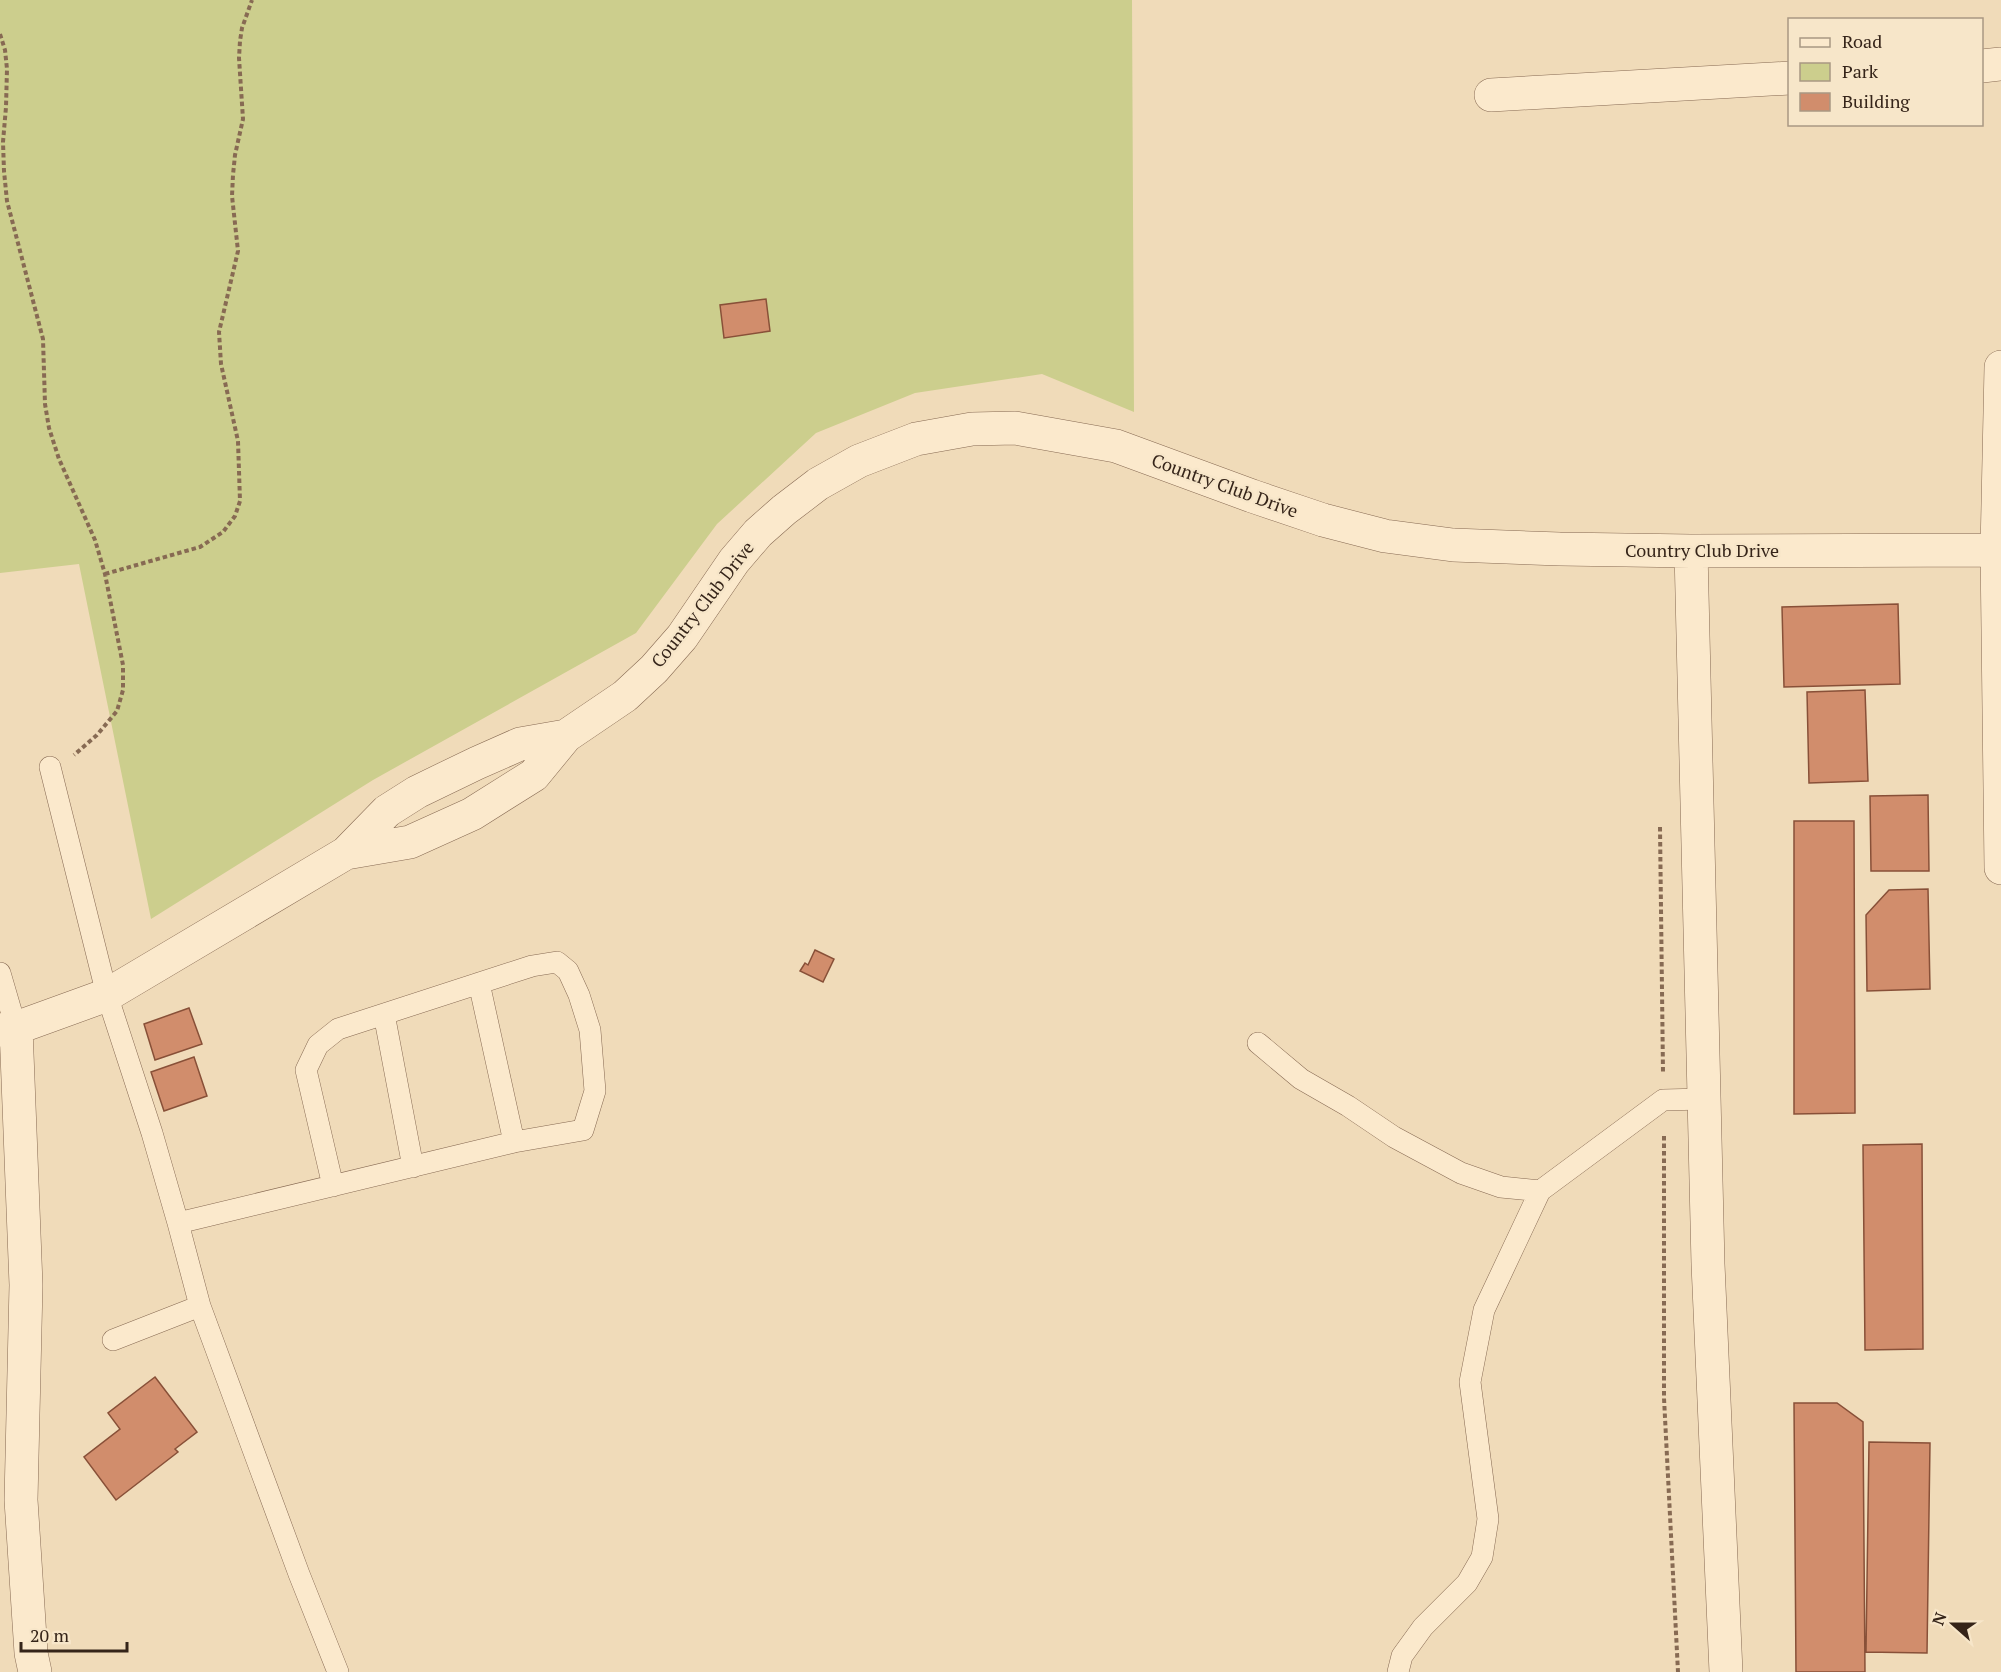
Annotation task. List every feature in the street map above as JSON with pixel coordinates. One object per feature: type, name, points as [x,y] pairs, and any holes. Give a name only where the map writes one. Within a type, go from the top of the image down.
[{"type":"street","points":[[1983,66],[2001,64]]},
{"type":"street","points":[[1491,95],[1788,78]]},
{"type":"street","points":[[2001,367],[1999,550],[2001,868]]},
{"type":"street","name":"Country Club Drive","points":[[566,736],[625,696],[654,669],[682,637],[734,561],[758,533],[818,484],[859,460],[916,439],[972,429],[1015,428],[1116,446],[1323,520],[1385,536],[1453,545],[1691,551],[1999,550]]},
{"type":"street","points":[[1691,551],[1708,1264],[1726,1672]]},
{"type":"street","points":[[346,853],[410,842],[472,814],[534,775],[566,736]]},
{"type":"street","points":[[35,1672],[31,1653],[21,1500],[26,1285],[8,1029],[107,995],[346,853],[387,811],[417,792],[520,744],[566,736]]},
{"type":"lane","points":[[50,767],[107,995],[152,1133],[200,1306],[338,1672]]},
{"type":"lane","points":[[178,1223],[413,1167],[514,1142],[583,1130],[595,1091],[590,1030],[568,970],[556,962],[532,966],[338,1029],[318,1045],[306,1070],[333,1186]]},
{"type":"lane","points":[[0,973],[8,1029]]},
{"type":"lane","points":[[479,983],[514,1142]]},
{"type":"lane","points":[[384,1014],[413,1167]]},
{"type":"lane","points":[[1258,1043],[1301,1078],[1394,1137],[1452,1168],[1501,1187],[1540,1191]]},
{"type":"lane","points":[[1398,1672],[1402,1656],[1423,1627],[1467,1583],[1482,1557],[1488,1519],[1470,1382],[1484,1310],[1540,1191],[1663,1100],[1704,1099]]},
{"type":"lane","points":[[113,1340],[200,1306]]},
{"type":"path","points":[[105,574],[200,547],[223,532],[235,516],[240,501],[238,441],[221,364],[219,332],[238,252],[232,196],[235,155],[243,119],[240,41],[252,0]]},
{"type":"path","points":[[0,34],[7,69],[3,151],[7,201],[43,339],[49,428],[59,459],[95,540],[105,574],[123,665],[123,690],[117,711],[97,735],[76,754],[50,767]]},
{"type":"green space","points":[[0,0],[1132,0],[1134,412],[1042,374],[915,393],[816,433],[717,524],[636,633],[373,780],[151,919],[79,564],[0,573]]},
{"type":"building","points":[[766,299],[770,331],[724,338],[720,305]]},
{"type":"building","points":[[1898,604],[1900,684],[1784,687],[1782,607]]},
{"type":"building","points":[[1865,690],[1868,781],[1809,783],[1807,692]]},
{"type":"building","points":[[1928,795],[1929,871],[1871,871],[1870,796]]},
{"type":"building","points":[[1794,821],[1854,821],[1855,1113],[1794,1114]]},
{"type":"building","points":[[1928,889],[1930,989],[1867,991],[1866,915],[1889,890]]},
{"type":"building","points":[[815,950],[834,959],[823,982],[800,971],[805,963],[808,965]]},
{"type":"building","points":[[189,1008],[202,1044],[155,1060],[144,1024]]},
{"type":"building","points":[[194,1057],[207,1096],[164,1111],[151,1072]]},
{"type":"building","points":[[1922,1144],[1923,1349],[1865,1350],[1863,1145]]},
{"type":"building","points":[[155,1377],[197,1432],[175,1449],[178,1452],[116,1500],[84,1457],[120,1429],[108,1413]]},
{"type":"building","points":[[1794,1403],[1837,1403],[1863,1422],[1865,1672],[1796,1672]]},
{"type":"building","points":[[1869,1442],[1930,1443],[1927,1653],[1866,1652]]}]
